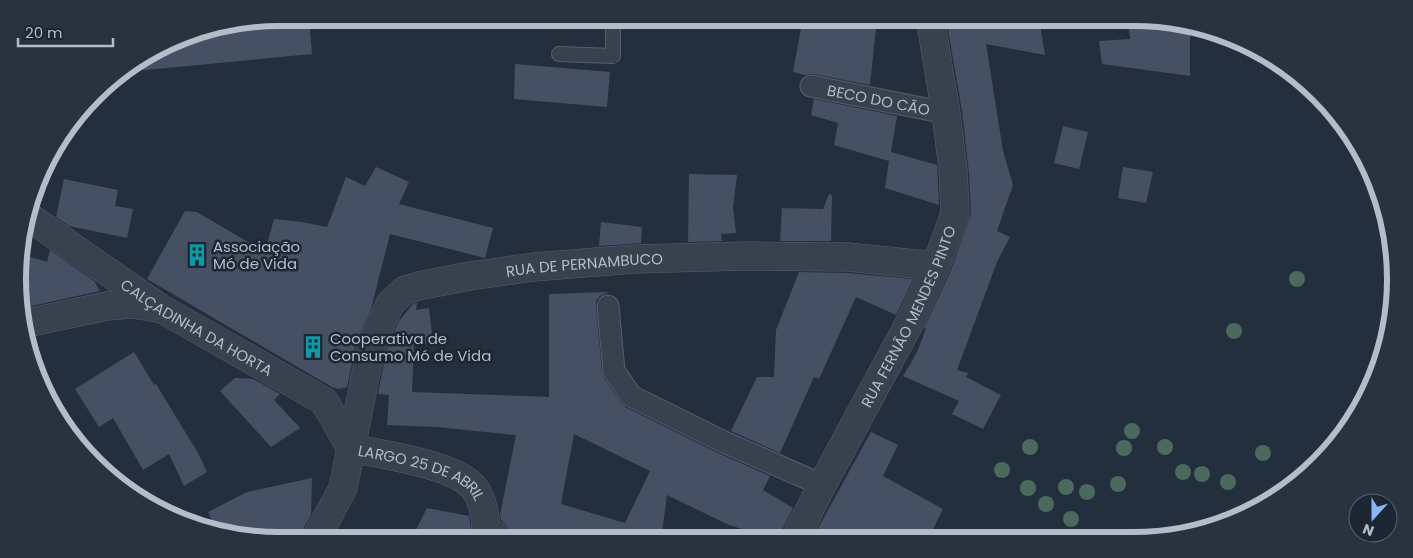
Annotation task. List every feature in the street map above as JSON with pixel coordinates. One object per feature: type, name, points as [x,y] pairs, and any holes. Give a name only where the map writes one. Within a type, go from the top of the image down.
[{"type":"street","name":"RUA FERNÃO MENDES PINTO","points":[[798,532],[909,324],[936,266],[955,214],[953,169],[946,113],[931,26]]},
{"type":"street","name":"BECO DO CÃO","points":[[811,86],[946,113]]},
{"type":"street","name":"CALÇADINHA DA HORTA","points":[[33,220],[160,308],[324,401],[351,448]]},
{"type":"street","name":"RUA DE PERNAMBUCO","points":[[319,532],[344,488],[372,343],[390,304],[405,290],[470,276],[534,267],[634,259],[746,256],[838,257],[936,266]]},
{"type":"street","points":[[30,322],[107,306],[132,304],[160,308]]},
{"type":"street","points":[[608,306],[614,371],[631,396],[724,442],[822,485]]},
{"type":"street","name":"LARGO 25 DE ABRIL","points":[[351,448],[451,472],[470,484],[484,506],[486,528],[491,532]]},
{"type":"lane","points":[[559,54],[613,56],[613,26]]},
{"type":"building","points":[[310,26],[312,54],[136,71],[182,45],[246,28]]},
{"type":"building","points":[[802,26],[876,26],[870,85],[793,72]]},
{"type":"building","points":[[947,26],[1040,26],[1045,55],[986,44],[1003,151],[1013,185],[997,231],[1010,237],[997,262],[957,370],[968,373],[966,377],[1001,395],[983,429],[952,414],[959,401],[903,376],[916,354],[926,329],[924,328],[950,273],[971,214],[969,173],[962,111]]},
{"type":"building","points":[[1129,26],[1167,28],[1177,30],[1177,33],[1190,33],[1190,76],[1102,64],[1099,41],[1130,39]]},
{"type":"building","points":[[515,64],[610,72],[607,107],[514,99]]},
{"type":"building","points":[[814,99],[897,116],[891,152],[937,165],[939,205],[885,188],[889,161],[834,145],[838,123],[811,115]]},
{"type":"building","points":[[1063,126],[1088,132],[1079,169],[1054,163]]},
{"type":"building","points":[[376,167],[409,182],[399,204],[493,228],[485,258],[390,234],[371,309],[357,340],[347,387],[338,389],[332,387],[147,279],[185,211],[197,212],[265,252],[274,219],[327,227],[346,177],[365,186]]},
{"type":"building","points":[[1123,167],[1153,172],[1146,203],[1118,198]]},
{"type":"building","points":[[689,174],[737,175],[733,207],[736,233],[721,234],[722,241],[688,242]]},
{"type":"building","points":[[64,179],[118,190],[115,206],[133,209],[127,238],[69,226],[56,217]]},
{"type":"building","points":[[829,194],[832,195],[831,241],[780,241],[782,208],[823,209]]},
{"type":"building","points":[[601,222],[642,227],[641,243],[599,246]]},
{"type":"building","points":[[50,250],[94,281],[100,291],[28,307],[26,279],[27,256],[47,262]]},
{"type":"building","points":[[799,272],[847,273],[913,279],[896,315],[856,297],[819,379],[814,377],[780,453],[731,431],[757,377],[774,377],[776,330]]},
{"type":"building","points":[[608,292],[600,296],[596,301],[602,372],[621,403],[625,407],[718,453],[770,476],[763,490],[793,508],[781,532],[740,532],[742,529],[729,525],[667,495],[662,532],[513,532],[501,520],[500,515],[516,435],[437,427],[387,425],[389,395],[378,394],[387,348],[399,321],[413,304],[417,303],[416,310],[429,308],[433,343],[414,345],[412,392],[549,397],[549,294]],"holes":[[[574,434],[650,471],[625,523],[561,504]]]},
{"type":"building","points":[[134,352],[198,453],[207,472],[184,486],[169,454],[143,470],[113,418],[99,427],[75,389]]},
{"type":"building","points":[[235,378],[253,379],[280,394],[274,400],[300,428],[271,447],[220,391]]},
{"type":"building","points":[[871,432],[898,445],[883,476],[943,509],[932,532],[816,532]]},
{"type":"building","points":[[312,478],[311,515],[302,532],[246,530],[213,523],[208,512],[247,492]]},
{"type":"building","points":[[427,508],[469,516],[472,532],[415,532]]},
{"type":"place","name":"Associação Mó de Vida","points":[[197,255]]},
{"type":"place","name":"Cooperativa de Consumo Mó de Vida","points":[[313,347]]}]
